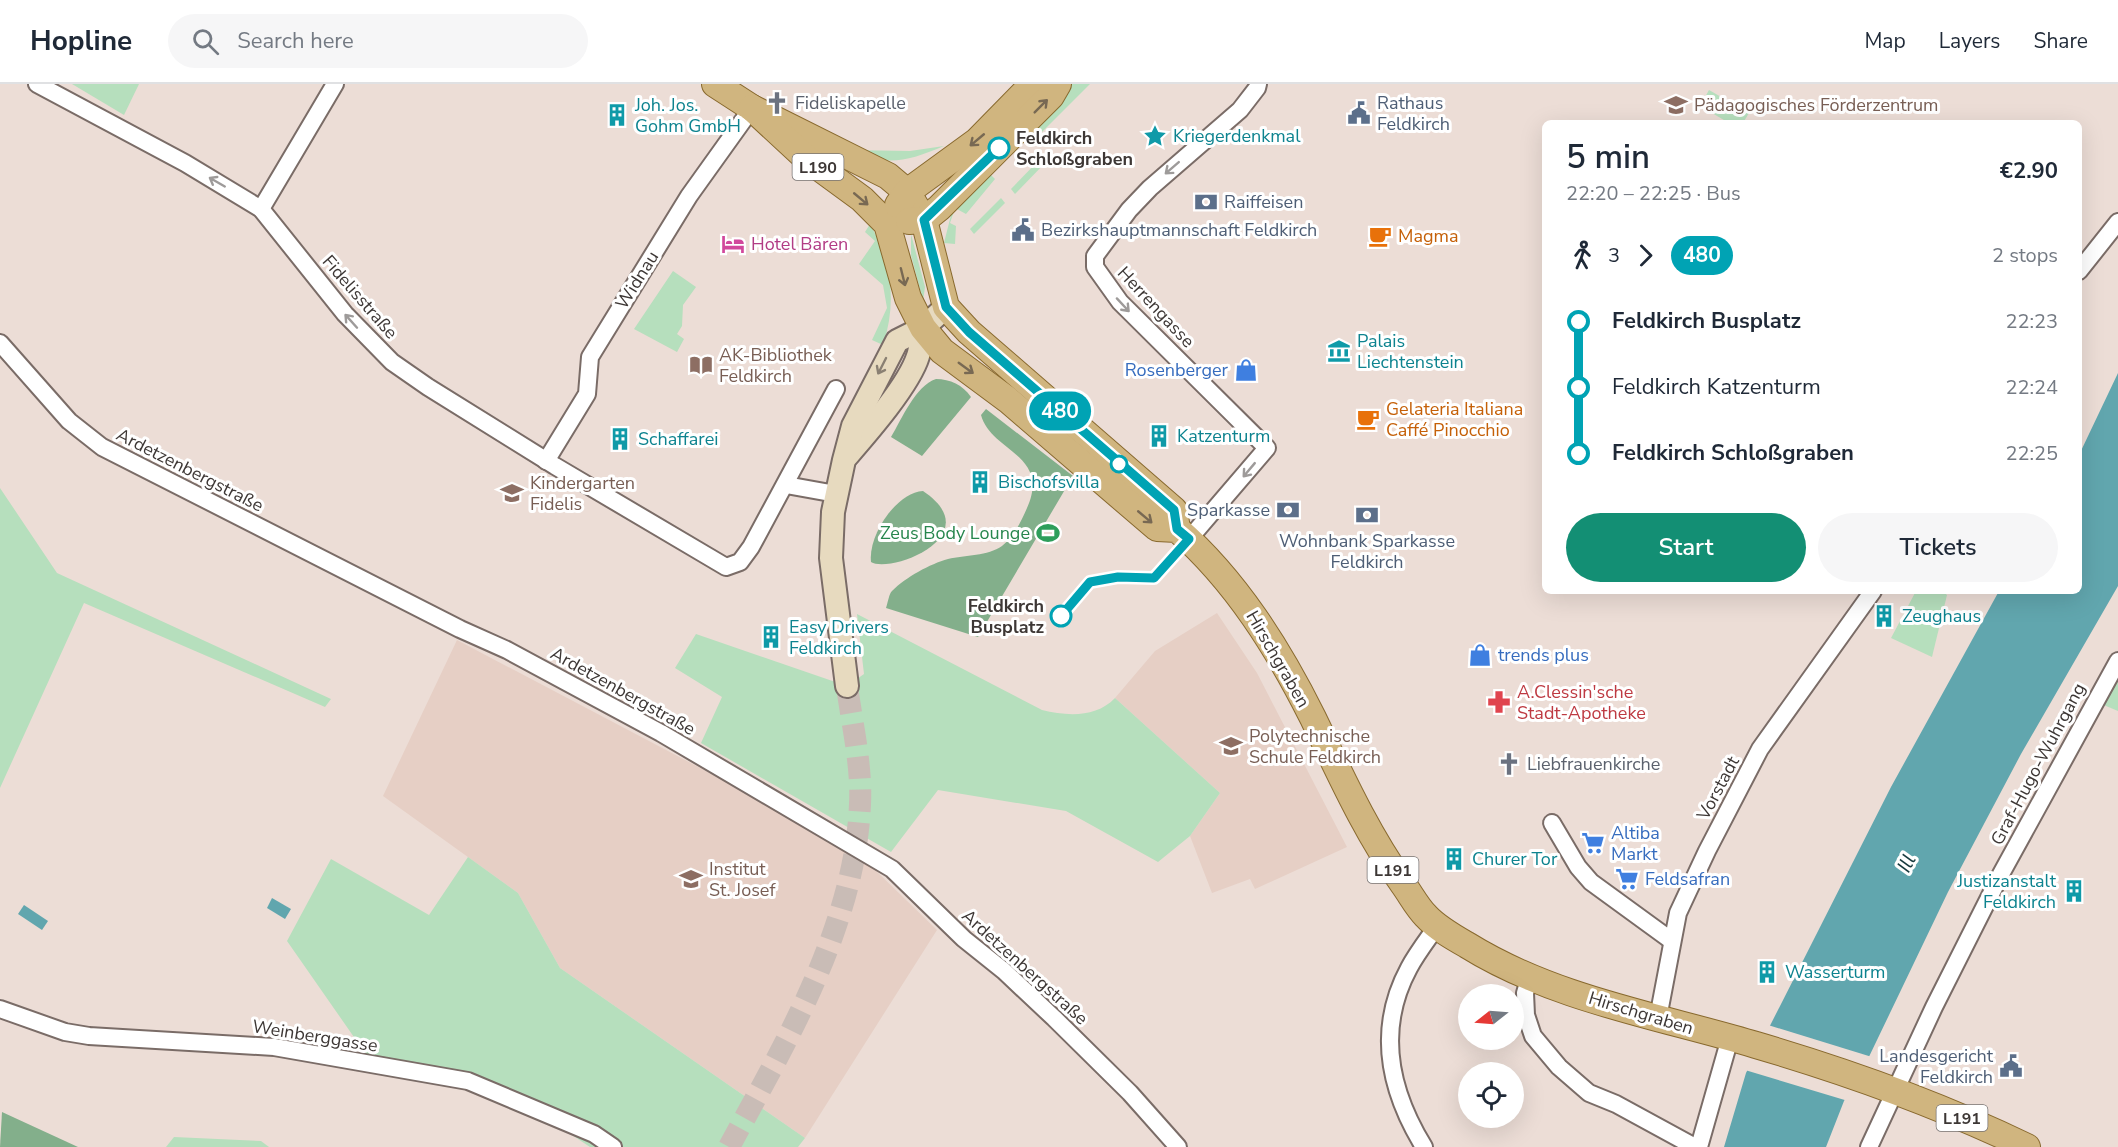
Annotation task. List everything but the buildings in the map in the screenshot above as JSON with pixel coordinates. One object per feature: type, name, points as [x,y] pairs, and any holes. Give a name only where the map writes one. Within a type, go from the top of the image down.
[{"type":"main road","name":"L190","points":[[715,84],[752,108],[888,176],[907,192]]},
{"type":"main road","points":[[1034,84],[977,141],[907,192],[887,224],[908,298],[923,328],[942,351],[1008,400],[1158,528],[1183,534]]},
{"type":"main road","points":[[887,224],[924,220],[959,189],[1051,96],[1058,84]]},
{"type":"main road","name":"L190","points":[[752,108],[806,158],[862,199],[887,224]]},
{"type":"main road","name":"Hirschgraben","points":[[907,192],[924,220],[946,307],[969,332],[1174,510],[1183,534],[1249,608],[1283,662],[1374,840],[1426,916],[1437,926],[1493,960],[1561,989],[1755,1045],[1879,1086]]},
{"type":"main road","points":[[847,686],[831,558],[836,494],[852,426],[897,340],[923,328],[946,307]]},
{"type":"main road","name":"L191","points":[[1879,1086],[2027,1147]]},
{"type":"street","name":"Fidelisstraße","points":[[37,84],[185,163],[261,209],[345,314],[393,362],[428,387],[546,461],[726,567],[736,566],[752,547],[786,484]]},
{"type":"street","points":[[261,209],[335,84]]},
{"type":"street","name":"Herrengasse","points":[[1183,534],[1267,448],[1105,284],[1095,267],[1095,256],[1129,210],[1240,110],[1258,84]]},
{"type":"street","name":"Widnau","points":[[546,461],[587,394],[590,357],[689,196],[752,108]]},
{"type":"street","points":[[2082,267],[2118,222]]},
{"type":"street","name":"Ardetzenbergstraße","points":[[0,343],[69,421],[102,447],[527,661],[661,733],[892,869],[964,939],[1004,971],[1054,1018],[1130,1093],[1178,1147]]},
{"type":"street","points":[[836,389],[805,443],[786,484],[836,494]]},
{"type":"street","name":"Vorstadt","points":[[1658,1018],[1678,912],[1687,892],[1760,749],[1869,596]]},
{"type":"street","name":"Graf-Hugo-Wuhrgang","points":[[1869,1147],[1879,1086],[1934,1007],[2001,874],[2118,661]]},
{"type":"street","points":[[1552,824],[1578,867],[1591,882],[1672,941]]},
{"type":"street","points":[[1424,1147],[1409,1122],[1392,1079],[1390,1050],[1400,987],[1409,966],[1437,926]]},
{"type":"street","points":[[1530,976],[1525,993],[1526,1015],[1533,1036],[1559,1067],[1589,1093],[1616,1104],[1697,1147],[1730,1038]]},
{"type":"street","name":"Weinberggasse","points":[[0,1010],[65,1032],[89,1036],[274,1047],[468,1081],[594,1134],[613,1147]]},
{"type":"shaded area","name":"Polytechnische Schule Feldkirch","points":[[1217,613],[1257,673],[1347,847],[1255,889],[1250,879],[1212,893],[1190,836],[1220,793],[1115,698],[1155,651]]},
{"type":"shaded area","name":"Institut St. Josef","points":[[457,640],[744,791],[870,865],[937,930],[805,1138],[560,968],[518,893],[383,796]]},
{"type":"green space","points":[[72,84],[139,84],[124,115]]},
{"type":"green space","points":[[1072,84],[1090,84],[1039,135],[1030,126]]},
{"type":"green space","points":[[1709,90],[1749,113],[1745,120],[1724,120],[1700,106]]},
{"type":"green space","points":[[944,146],[918,156],[896,160],[874,159],[847,150],[910,151]]},
{"type":"green space","points":[[1041,158],[1046,162],[1015,194],[1011,189]]},
{"type":"green space","points":[[987,171],[995,179],[966,214],[955,208],[950,223],[956,226],[955,244],[944,243],[953,207]]},
{"type":"green space","points":[[1001,198],[1005,203],[974,234],[970,229]]},
{"type":"green space","points":[[870,224],[883,253],[890,283],[890,314],[883,345],[872,340],[887,308],[883,285],[859,264],[875,241],[865,232]]},
{"type":"green space","points":[[911,234],[925,287],[923,301],[911,255]]},
{"type":"green space","points":[[673,271],[696,287],[683,305],[682,326],[677,334],[684,339],[677,352],[634,329]]},
{"type":"green space","points":[[936,379],[956,384],[971,397],[922,456],[891,437],[915,396],[928,383]]},
{"type":"green space","points":[[986,409],[1073,476],[978,637],[886,608],[892,591],[911,576],[941,561],[996,549],[1010,538],[1017,528],[1027,508],[1032,490],[1031,476],[1026,465],[987,427],[981,415]]},
{"type":"green space","points":[[0,488],[57,573],[331,699],[325,707],[84,603],[0,788]]},
{"type":"green space","points":[[923,491],[941,507],[946,523],[941,536],[929,548],[913,557],[881,564],[871,562],[874,540],[886,517],[903,499]]},
{"type":"green space","points":[[1914,594],[1947,595],[1932,657],[1891,638]]},
{"type":"green space","points":[[857,614],[1042,710],[1081,714],[1099,709],[1115,698],[1220,793],[1190,836],[1158,862],[1066,811],[938,790],[891,852],[701,743],[722,697],[675,668],[696,634],[847,686],[864,674]]},
{"type":"green space","points":[[2118,661],[2118,711],[2094,701]]},
{"type":"green space","points":[[468,857],[518,893],[560,968],[805,1138],[798,1147],[590,1147],[569,1133],[465,1087],[379,1073],[287,941],[331,859],[429,915]]},
{"type":"green space","points":[[2,1112],[78,1147],[0,1147]]},
{"type":"green space","points":[[174,1137],[261,1141],[269,1147],[166,1147]]},
{"type":"water","name":"Ill","points":[[2118,373],[2118,586],[2021,754],[1948,892],[1866,1063],[1844,1101],[1826,1147],[1724,1147],[1746,1073],[1891,787],[1997,594],[2082,594],[2082,449]]},
{"type":"water","points":[[272,898],[291,909],[285,919],[267,908]]},
{"type":"water","points":[[24,905],[48,921],[42,930],[18,914]]},
{"type":"pier","points":[[1768,1025],[1872,1057],[1848,1101],[1745,1070]]},
{"type":"tunnel","points":[[729,1147],[773,1066],[814,982],[845,894],[855,849],[860,804],[858,760],[847,686]]},
{"type":"bus line","name":"480","points":[[999,148],[959,189],[924,220],[946,307],[969,332],[1174,510],[1177,529],[1189,539],[1154,578],[1118,577],[1090,582],[1061,616]]},
{"type":"place","name":"Fideliskapelle","points":[[777,103]]},
{"type":"place","name":"Pädagogisches Förderzentrum","points":[[1676,105]]},
{"type":"place","name":"Rathaus Feldkirch","points":[[1359,113]]},
{"type":"place","name":"Joh. Jos. Gohm GmbH","points":[[617,115]]},
{"type":"place","name":"Kriegerdenkmal","points":[[1155,136]]},
{"type":"place","name":"Feldkirch Schloßgraben","points":[[999,148]]},
{"type":"place","name":"Raiffeisen","points":[[1206,202]]},
{"type":"place","name":"Bezirkshauptmannschaft Feldkirch","points":[[1023,230]]},
{"type":"place","name":"Magma","points":[[1380,236]]},
{"type":"place","name":"Hotel Bären","points":[[733,244]]},
{"type":"place","name":"Palais Liechtenstein","points":[[1339,351]]},
{"type":"place","name":"AK-Bibliothek Feldkirch","points":[[701,365]]},
{"type":"place","name":"Rosenberger","points":[[1246,370]]},
{"type":"place","name":"Gelateria Italiana Caffé Pinocchio","points":[[1368,419]]},
{"type":"place","name":"Katzenturm","points":[[1159,436]]},
{"type":"place","name":"Schaffarei","points":[[620,439]]},
{"type":"place","name":"Bischofsvilla","points":[[980,482]]},
{"type":"place","name":"Kindergarten Fidelis","points":[[512,493]]},
{"type":"place","name":"Sparkasse","points":[[1288,510]]},
{"type":"place","name":"Wohnbank Sparkasse Feldkirch","points":[[1367,515]]},
{"type":"place","name":"Zeus Body Lounge","points":[[1048,533]]},
{"type":"place","name":"Feldkirch Busplatz","points":[[1061,616]]},
{"type":"place","name":"Zeughaus","points":[[1884,616]]},
{"type":"place","name":"Easy Drivers Feldkirch","points":[[771,637]]},
{"type":"place","name":"trends plus","points":[[1480,655]]},
{"type":"place","name":"A.Clessin'sche Stadt-Apotheke","points":[[1499,702]]},
{"type":"place","name":"Polytechnische Schule Feldkirch","points":[[1231,746]]},
{"type":"place","name":"Liebfrauenkirche","points":[[1509,764]]},
{"type":"place","name":"Altiba Markt","points":[[1593,843]]},
{"type":"place","name":"Churer Tor","points":[[1454,859]]},
{"type":"place","name":"Institut St. Josef","points":[[691,879]]},
{"type":"place","name":"Feldsafran","points":[[1627,879]]},
{"type":"place","name":"Justizanstalt Feldkirch","points":[[2074,891]]},
{"type":"place","name":"Wasserturm","points":[[1767,972]]},
{"type":"place","name":"Landesgericht Feldkirch","points":[[2011,1066]]}]
